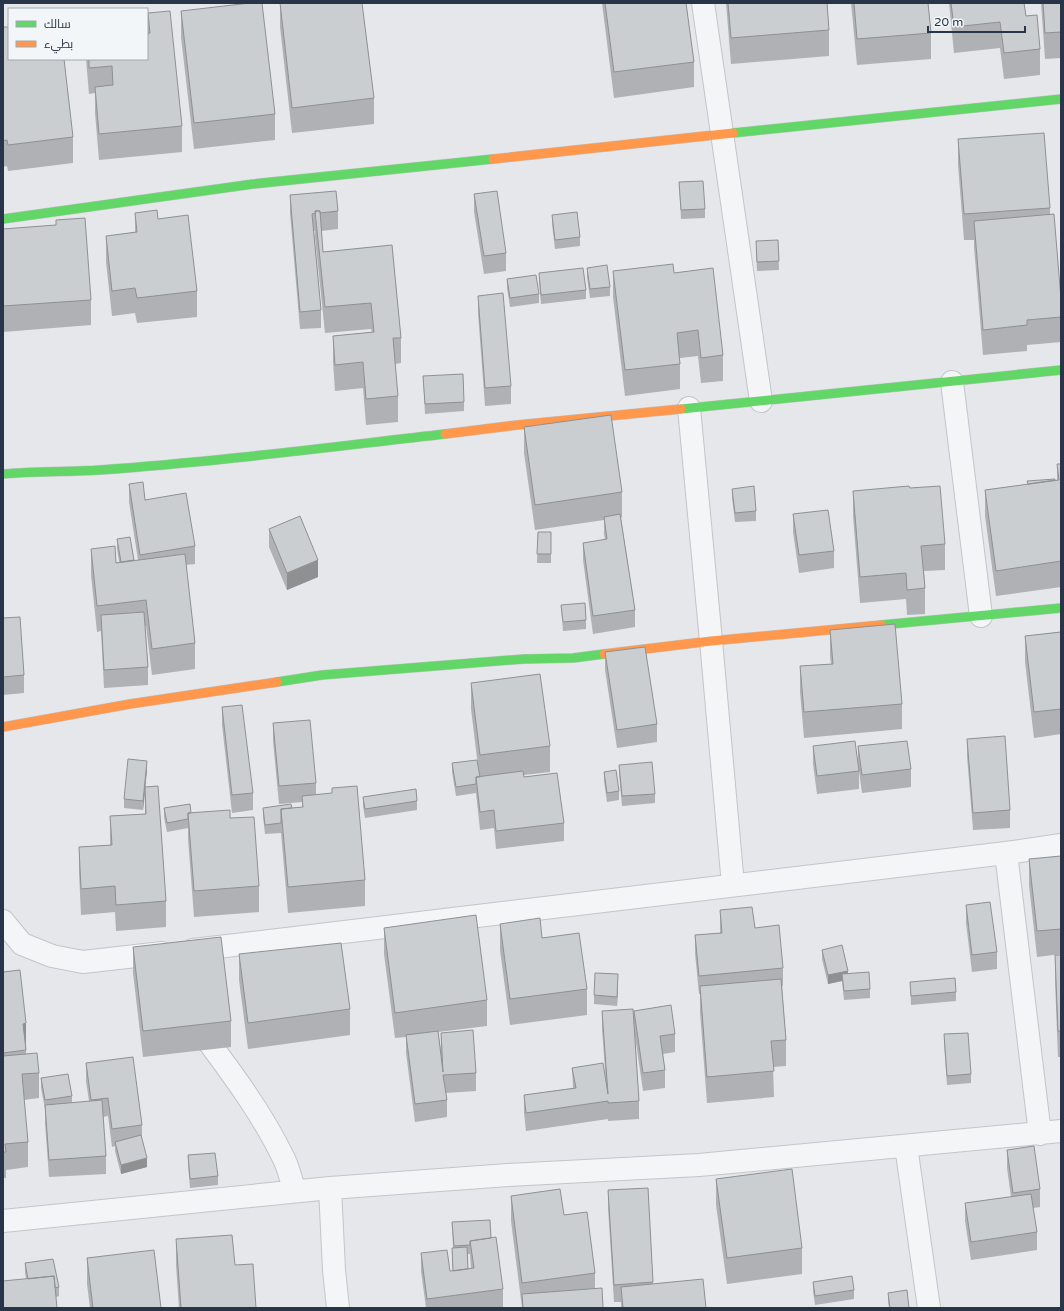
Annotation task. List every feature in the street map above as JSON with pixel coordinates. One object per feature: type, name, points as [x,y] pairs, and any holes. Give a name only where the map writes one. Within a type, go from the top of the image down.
[{"type":"street","points":[[703,3],[761,401]]},
{"type":"street","points":[[3,219],[253,184],[1061,99]]},
{"type":"street","points":[[3,474],[99,470],[254,456],[518,425],[1061,370]]},
{"type":"street","points":[[952,382],[981,616]]},
{"type":"street","points":[[689,408],[733,885]]},
{"type":"street","points":[[3,727],[130,704],[322,675],[524,659],[573,658],[711,641],[1061,608]]},
{"type":"street","points":[[3,921],[22,944],[52,956],[83,962],[172,959],[733,885],[1006,853],[1061,845]]},
{"type":"street","points":[[3,1221],[330,1188],[508,1175],[699,1164],[1050,1132],[1006,853]]},
{"type":"street","points":[[186,1006],[196,1025],[237,1079],[269,1131],[284,1160],[295,1191]]},
{"type":"street","points":[[906,1146],[929,1308]]},
{"type":"street","points":[[330,1188],[334,1270],[338,1308]]},
{"type":"building","points":[[262,3],[275,114],[194,123],[181,11]]},
{"type":"building","points":[[280,3],[362,3],[374,98],[292,108]]},
{"type":"building","points":[[605,3],[686,3],[694,62],[614,72]]},
{"type":"building","points":[[728,3],[827,3],[829,30],[731,38]]},
{"type":"building","points":[[854,3],[928,3],[931,33],[857,39]]},
{"type":"building","points":[[951,3],[1024,3],[1026,16],[1037,15],[1040,49],[1004,53],[1000,22],[954,27]]},
{"type":"building","points":[[1043,3],[1061,3],[1061,32],[1045,33]]},
{"type":"building","points":[[170,11],[182,126],[99,134],[95,87],[113,85],[112,66],[89,68],[89,60],[148,60],[148,34],[150,33],[148,13]]},
{"type":"building","points":[[3,27],[8,27],[8,60],[64,60],[73,137],[8,145],[7,140],[3,141]]},
{"type":"building","points":[[1044,133],[1050,208],[964,214],[958,139]]},
{"type":"building","points":[[703,181],[705,209],[681,210],[679,182]]},
{"type":"building","points":[[336,191],[338,211],[320,213],[320,211],[315,211],[316,213],[312,214],[321,310],[300,312],[290,195]]},
{"type":"building","points":[[497,191],[506,253],[484,256],[474,194]]},
{"type":"building","points":[[157,210],[158,219],[188,215],[197,291],[137,298],[135,288],[112,291],[106,236],[137,232],[135,213]]},
{"type":"building","points":[[315,211],[320,211],[323,252],[392,245],[401,338],[393,338],[398,396],[366,399],[363,362],[335,365],[333,336],[374,332],[371,303],[325,307]]},
{"type":"building","points":[[577,212],[580,237],[555,240],[552,215]]},
{"type":"building","points":[[1054,214],[1061,299],[1061,317],[1027,320],[1027,325],[983,330],[974,221]]},
{"type":"building","points":[[85,218],[91,300],[3,306],[3,229],[56,225],[56,220]]},
{"type":"building","points":[[778,240],[779,261],[757,262],[756,241]]},
{"type":"building","points":[[673,264],[674,273],[713,268],[723,355],[701,358],[698,330],[677,333],[680,364],[625,370],[613,271]]},
{"type":"building","points":[[607,265],[610,287],[590,289],[587,268]]},
{"type":"building","points":[[583,268],[586,290],[541,295],[539,273]]},
{"type":"building","points":[[536,275],[539,294],[510,298],[507,279]]},
{"type":"building","points":[[503,293],[511,386],[485,388],[478,296]]},
{"type":"building","points":[[463,374],[464,402],[425,404],[423,376]]},
{"type":"building","points":[[611,415],[622,492],[535,505],[524,427]]},
{"type":"building","points":[[1057,464],[1061,464],[1061,561],[996,571],[985,490],[1059,480]]},
{"type":"building","points":[[1055,479],[1028,484],[1027,481]]},
{"type":"building","points":[[143,482],[145,500],[186,493],[195,546],[140,555],[129,484]]},
{"type":"building","points":[[754,486],[756,511],[735,513],[732,489]]},
{"type":"building","points":[[909,486],[910,488],[940,486],[945,544],[921,546],[925,588],[907,590],[906,573],[860,577],[853,491]]},
{"type":"building","points":[[828,510],[834,551],[799,555],[793,514]]},
{"type":"building","points":[[620,514],[635,610],[593,616],[583,543],[607,539],[604,517]]},
{"type":"building","points":[[300,516],[318,560],[287,573],[269,529]]},
{"type":"building","points":[[538,532],[551,532],[551,554],[537,554]]},
{"type":"building","points":[[130,537],[134,560],[121,562],[117,539]]},
{"type":"building","points":[[115,546],[116,563],[185,554],[195,643],[152,649],[146,600],[97,606],[91,549]]},
{"type":"building","points":[[585,603],[586,620],[563,622],[561,605]]},
{"type":"building","points":[[144,612],[148,667],[104,670],[101,615]]},
{"type":"building","points":[[20,617],[24,675],[3,677],[3,618]]},
{"type":"building","points":[[895,624],[902,704],[804,712],[800,666],[833,664],[830,630]]},
{"type":"building","points":[[1061,632],[1061,709],[1034,712],[1025,636]]},
{"type":"building","points":[[645,647],[657,724],[617,730],[605,652]]},
{"type":"building","points":[[540,674],[550,746],[480,755],[471,683]]},
{"type":"building","points":[[242,705],[253,793],[232,795],[222,707]]},
{"type":"building","points":[[310,720],[316,783],[279,786],[273,723]]},
{"type":"building","points":[[1005,736],[1010,810],[973,813],[967,739]]},
{"type":"building","points":[[855,741],[859,771],[817,776],[813,746]]},
{"type":"building","points":[[907,741],[911,769],[862,775],[858,746]]},
{"type":"building","points":[[128,759],[147,761],[143,801],[124,799]]},
{"type":"building","points":[[477,760],[480,777],[476,777],[476,784],[456,787],[452,763]]},
{"type":"building","points":[[652,762],[655,794],[622,796],[619,765]]},
{"type":"building","points":[[616,770],[619,791],[607,793],[604,772]]},
{"type":"building","points":[[523,771],[524,777],[557,773],[564,823],[496,831],[494,810],[480,812],[476,777]]},
{"type":"building","points":[[158,786],[166,901],[116,905],[115,886],[81,889],[79,847],[112,845],[110,816],[146,814],[145,787]]},
{"type":"building","points":[[357,786],[365,880],[288,887],[281,809],[303,807],[302,796],[332,793],[332,788]]},
{"type":"building","points":[[416,789],[417,801],[365,809],[363,797]]},
{"type":"building","points":[[190,804],[191,813],[188,813],[188,819],[167,823],[164,808]]},
{"type":"building","points":[[291,804],[292,808],[281,809],[281,823],[265,825],[263,808]]},
{"type":"building","points":[[230,810],[230,818],[254,817],[259,886],[194,891],[188,813]]},
{"type":"building","points":[[1061,856],[1061,929],[1037,931],[1029,859]]},
{"type":"building","points":[[990,902],[997,952],[972,955],[966,905]]},
{"type":"building","points":[[752,907],[755,928],[779,925],[783,968],[699,976],[695,935],[722,933],[720,910]]},
{"type":"building","points":[[476,915],[487,1000],[395,1013],[384,928]]},
{"type":"building","points":[[540,918],[542,938],[579,933],[587,989],[510,999],[500,924]]},
{"type":"building","points":[[221,937],[231,1021],[143,1031],[133,947]]},
{"type":"building","points":[[341,943],[350,1009],[248,1023],[239,954]]},
{"type":"building","points":[[842,945],[848,971],[828,975],[822,950]]},
{"type":"building","points":[[1055,955],[1061,955],[1061,1031],[1058,1031]]},
{"type":"building","points":[[20,970],[26,1023],[23,1024],[26,1050],[3,1053],[3,972]]},
{"type":"building","points":[[869,972],[870,989],[844,991],[842,974]]},
{"type":"building","points":[[595,973],[618,974],[617,997],[594,995]]},
{"type":"building","points":[[955,978],[956,992],[911,996],[910,982]]},
{"type":"building","points":[[781,979],[786,1040],[771,1041],[774,1071],[707,1077],[700,986]]},
{"type":"building","points":[[671,1005],[675,1034],[660,1036],[665,1070],[643,1073],[634,1011]]},
{"type":"building","points":[[633,1009],[639,1101],[608,1103],[608,1101],[526,1113],[524,1095],[576,1088],[572,1068],[603,1063],[608,1094],[602,1011]]},
{"type":"building","points":[[473,1030],[476,1073],[443,1075],[447,1100],[415,1104],[406,1035],[438,1031],[443,1072],[441,1033]]},
{"type":"building","points":[[968,1033],[971,1074],[947,1076],[944,1034]]},
{"type":"building","points":[[37,1053],[39,1073],[22,1074],[28,1142],[5,1144],[6,1152],[3,1152],[3,1056]]},
{"type":"building","points":[[133,1057],[142,1125],[112,1129],[108,1098],[91,1100],[86,1063]]},
{"type":"building","points":[[68,1074],[72,1096],[45,1100],[41,1078]]},
{"type":"building","points":[[102,1100],[106,1156],[49,1160],[45,1105]]},
{"type":"building","points":[[141,1135],[147,1158],[121,1165],[115,1142]]},
{"type":"building","points":[[1034,1146],[1040,1189],[1013,1193],[1007,1150]]},
{"type":"building","points":[[215,1153],[218,1176],[190,1179],[188,1155]]},
{"type":"building","points":[[792,1169],[802,1248],[727,1258],[716,1179]]},
{"type":"building","points":[[648,1188],[653,1282],[614,1285],[608,1190]]},
{"type":"building","points":[[560,1189],[564,1215],[587,1212],[595,1273],[522,1283],[511,1196]]},
{"type":"building","points":[[1031,1194],[1037,1232],[971,1242],[965,1203]]},
{"type":"building","points":[[490,1220],[491,1238],[470,1241],[470,1245],[454,1246],[452,1222]]},
{"type":"building","points":[[232,1235],[235,1265],[253,1264],[256,1308],[181,1308],[176,1239]]},
{"type":"building","points":[[496,1237],[503,1289],[427,1299],[421,1253],[447,1250],[450,1271],[474,1268],[470,1241]]},
{"type":"building","points":[[467,1247],[468,1269],[453,1271],[452,1248]]},
{"type":"building","points":[[154,1250],[161,1308],[93,1308],[87,1258]]},
{"type":"building","points":[[53,1259],[59,1287],[55,1288],[54,1276],[28,1279],[25,1263]]},
{"type":"building","points":[[54,1276],[57,1308],[3,1308],[3,1281]]},
{"type":"building","points":[[852,1276],[854,1290],[815,1296],[813,1282]]},
{"type":"building","points":[[703,1279],[706,1308],[623,1308],[621,1287]]},
{"type":"building","points":[[602,1288],[603,1308],[523,1308],[522,1294]]},
{"type":"building","points":[[907,1290],[909,1308],[890,1308],[888,1293]]},
{"type":"traffic: fast","points":[[733,133],[1061,99]]},
{"type":"traffic: fast","points":[[3,219],[253,184],[493,159]]},
{"type":"traffic: fast","points":[[681,409],[1061,370]]},
{"type":"traffic: fast","points":[[3,474],[100,470],[186,463],[445,434]]},
{"type":"traffic: fast","points":[[881,625],[1061,608]]},
{"type":"traffic: fast","points":[[277,682],[322,675],[524,659],[573,658],[604,654]]},
{"type":"traffic: slow","points":[[493,159],[733,133]]},
{"type":"traffic: slow","points":[[445,434],[517,425],[681,409]]},
{"type":"traffic: slow","points":[[604,654],[711,641],[881,625]]},
{"type":"traffic: slow","points":[[3,727],[130,704],[277,682]]}]
